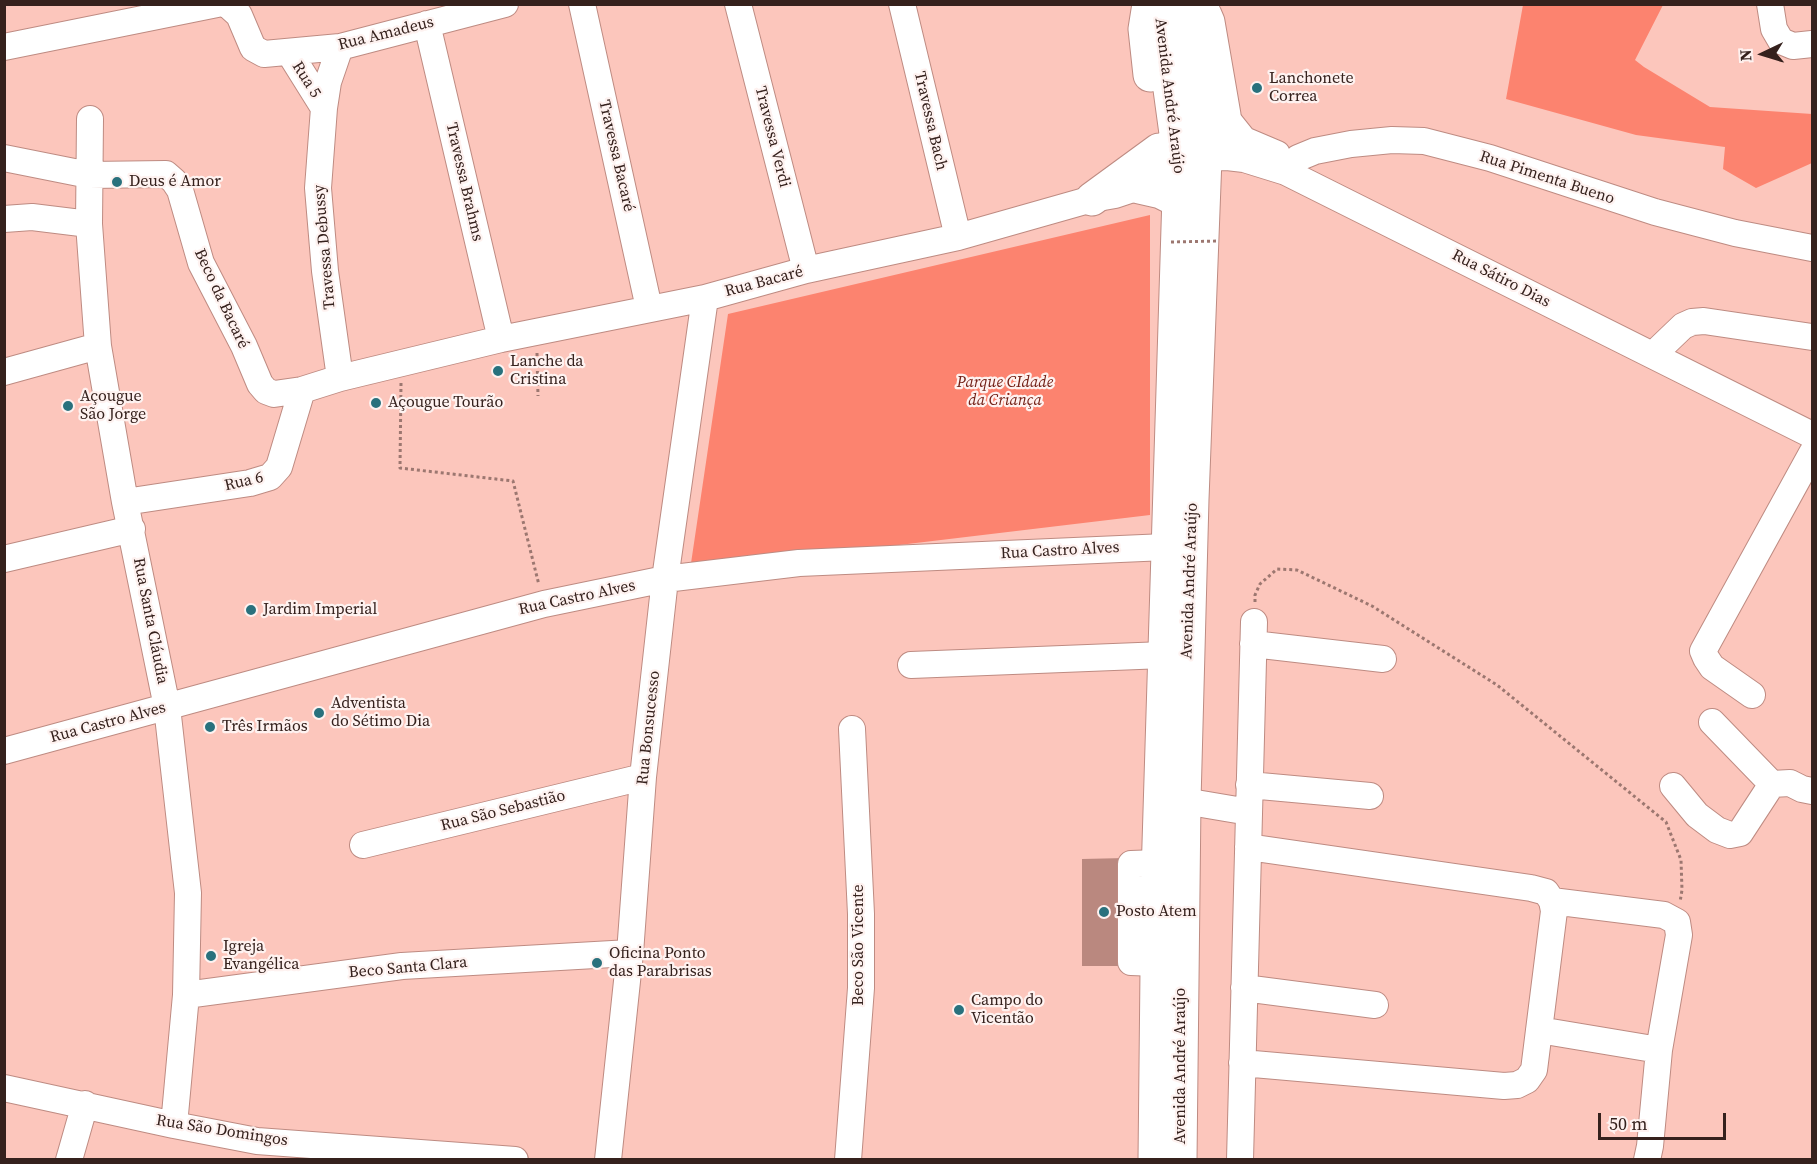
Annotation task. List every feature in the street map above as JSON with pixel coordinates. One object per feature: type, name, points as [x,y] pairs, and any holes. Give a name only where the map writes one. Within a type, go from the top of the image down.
[{"type":"main road","points":[[1149,4],[1145,29],[1181,157]]},
{"type":"main road","name":"Avenida André Araújo","points":[[1157,4],[1181,157],[1192,498],[1184,801],[1180,1160]]},
{"type":"main road","name":"Avenida André Araújo","points":[[1155,1160],[1158,863],[1166,547],[1179,201],[1181,157],[1202,124],[1177,4]]},
{"type":"main road","points":[[1092,199],[1181,157],[1217,145],[1222,134],[1224,115],[1208,22],[1205,15],[1194,4]]},
{"type":"main road","points":[[1139,187],[1161,192],[1179,201]]},
{"type":"street","points":[[4,46],[217,4]]},
{"type":"street","name":"Rua 5","points":[[224,4],[239,15],[253,48],[277,53],[324,108]]},
{"type":"street","name":"Rua Amadeus","points":[[277,53],[340,46],[505,4]]},
{"type":"street","name":"Travessa Bacaré","points":[[582,4],[649,308]]},
{"type":"street","name":"Travessa Verdi","points":[[738,4],[806,270]]},
{"type":"street","name":"Travessa Bach","points":[[902,4],[958,237]]},
{"type":"street","points":[[1770,4],[1774,29],[1781,41],[1803,45]]},
{"type":"street","name":"Travessa Brahms","points":[[427,24],[501,339]]},
{"type":"street","name":"Travessa Debussy","points":[[340,46],[328,82],[318,188],[325,271],[340,378]]},
{"type":"street","name":"Rua Sátiro Dias","points":[[1224,115],[1244,140],[1290,166],[1656,357],[1812,435]]},
{"type":"street","name":"Rua Santa Cláudia","points":[[90,119],[89,224],[99,346],[125,502],[167,707],[188,893],[186,995],[174,1125]]},
{"type":"street","name":"Rua Pimenta Bueno","points":[[1290,166],[1306,154],[1351,144],[1392,140],[1424,141],[1490,158],[1655,212],[1735,233],[1812,248]]},
{"type":"street","name":"Rua Bacaré","points":[[340,378],[501,339],[705,298],[806,270],[958,237],[1139,187],[1181,157]]},
{"type":"street","name":"Rua Sátiro Dias","points":[[1181,157],[1244,159],[1290,166]]},
{"type":"street","name":"Beco da Bacaré","points":[[4,159],[89,175],[166,174],[180,190],[201,263],[244,345],[260,384],[266,391],[274,394],[302,390],[340,378]]},
{"type":"street","points":[[4,219],[32,217],[89,224]]},
{"type":"street","name":"Rua Bonsucesso","points":[[608,1160],[665,579],[705,298]]},
{"type":"street","points":[[1656,357],[1660,348],[1683,326],[1692,322],[1704,321],[1812,337]]},
{"type":"street","points":[[4,372],[99,346]]},
{"type":"street","name":"Rua 6","points":[[125,502],[250,483],[270,477],[279,467],[302,390]]},
{"type":"street","points":[[1752,694],[1712,667],[1703,651],[1812,453]]},
{"type":"street","points":[[4,559],[132,529]]},
{"type":"street","name":"Rua Castro Alves","points":[[4,751],[544,604],[665,579],[799,563],[1166,547]]},
{"type":"street","points":[[1240,1160],[1253,633],[1383,659]]},
{"type":"street","points":[[911,665],[1164,655]]},
{"type":"street","points":[[1712,722],[1772,784],[1790,783],[1802,789],[1812,790]]},
{"type":"street","name":"Beco São Vicente","points":[[848,1160],[861,988],[861,915],[852,729]]},
{"type":"street","name":"Rua São Sebastião","points":[[363,845],[644,777]]},
{"type":"street","points":[[1673,786],[1697,815],[1717,831],[1730,835],[1740,833],[1772,784]]},
{"type":"street","points":[[1249,785],[1370,796]]},
{"type":"street","points":[[1184,801],[1249,812]]},
{"type":"street","points":[[1242,1063],[1504,1086],[1517,1085],[1527,1080],[1534,1070],[1554,911],[1552,901],[1546,892],[1531,888],[1248,847]]},
{"type":"street","points":[[1552,901],[1664,915],[1677,922],[1678,935],[1659,1050],[1647,1160]]},
{"type":"street","name":"Beco Santa Clara","points":[[186,995],[402,966],[630,952]]},
{"type":"street","points":[[1244,988],[1375,1005]]},
{"type":"street","points":[[1539,1030],[1659,1050]]},
{"type":"street","name":"Rua São Domingos","points":[[4,1088],[174,1125],[254,1150],[515,1160]]},
{"type":"street","points":[[69,1160],[85,1104]]},
{"type":"path","points":[[1171,242],[1219,241]]},
{"type":"path","points":[[536,333],[538,396]]},
{"type":"path","points":[[402,364],[400,468],[513,481],[544,604]]},
{"type":"path","points":[[1253,633],[1255,595],[1260,584],[1277,569],[1297,570],[1371,606],[1497,685],[1666,822],[1681,860],[1682,890],[1677,922]]},
{"type":"green space","points":[[1523,5],[1663,5],[1635,60],[1710,107],[1812,114],[1812,163],[1756,188],[1723,169],[1725,147],[1636,135],[1506,99]]},
{"type":"green space","name":"Parque CIdade da Criança","points":[[1150,215],[1150,515],[690,570],[728,314]]},
{"type":"building","name":"Posto Atem","points":[[1126,858],[1126,966],[1082,966],[1082,859]]},
{"type":"place","name":"Lanchonete Correa","points":[[1257,88]]},
{"type":"place","name":"Deus é Amor","points":[[117,182]]},
{"type":"place","name":"Lanche da Cristina","points":[[498,371]]},
{"type":"place","name":"Açougue Tourão","points":[[376,403]]},
{"type":"place","name":"Açougue São Jorge","points":[[68,406]]},
{"type":"place","name":"Jardim Imperial","points":[[251,610]]},
{"type":"place","name":"Adventista do Sétimo Dia","points":[[319,713]]},
{"type":"place","name":"Três Irmãos","points":[[210,727]]},
{"type":"place","name":"Posto Atem","points":[[1104,912]]},
{"type":"place","name":"Igreja Evangélica","points":[[211,956]]},
{"type":"place","name":"Oficina Ponto das Parabrisas","points":[[597,963]]},
{"type":"place","name":"Campo do Vicentão","points":[[959,1010]]}]
